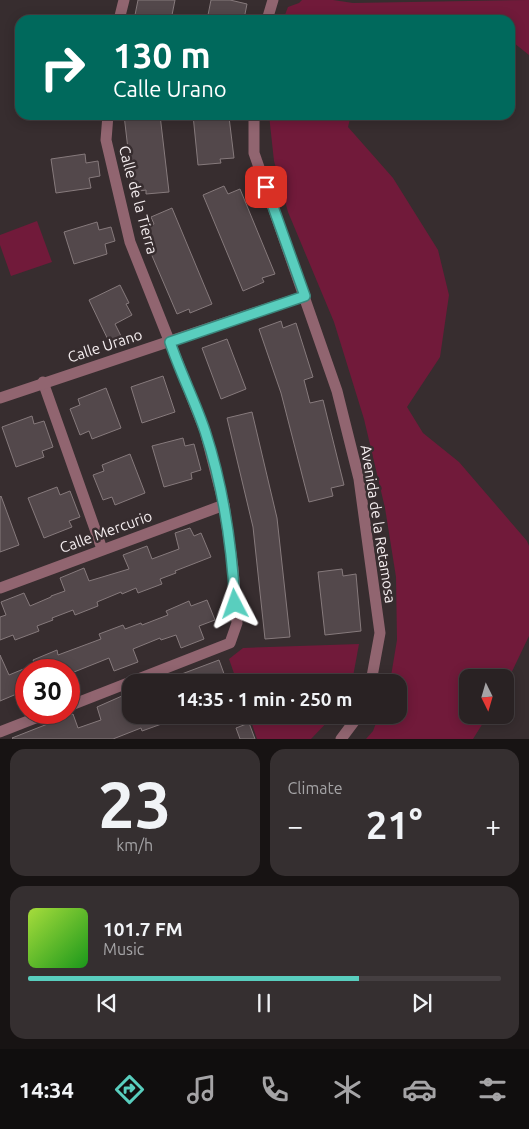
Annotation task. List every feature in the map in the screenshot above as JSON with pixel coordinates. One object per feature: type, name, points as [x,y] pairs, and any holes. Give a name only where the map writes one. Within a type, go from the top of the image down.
[{"type":"street","points":[[120,15],[124,0]]},
{"type":"street","points":[[268,15],[273,0]]},
{"type":"street","name":"Calle de la Tierra","points":[[80,702],[230,643],[236,623],[233,568],[224,505],[205,431],[130,242],[106,140],[108,120]]},
{"type":"street","name":"Avenida de la Retamosa","points":[[254,120],[254,153],[337,391],[359,479],[380,633],[372,674]]},
{"type":"street","name":"Calle Urano","points":[[0,398],[43,382],[170,342],[305,296]]},
{"type":"street","points":[[43,382],[102,549]]},
{"type":"street","name":"Calle Mercurio","points":[[0,588],[224,505]]},
{"type":"street","points":[[0,732],[20,724]]},
{"type":"street","points":[[341,739],[354,724]]},
{"type":"shaded area","points":[[302,0],[333,0],[353,3],[529,0],[529,55],[515,44],[515,15],[285,15],[288,7]]},
{"type":"shaded area","points":[[270,120],[350,120],[348,127],[393,178],[438,250],[449,295],[440,357],[407,407],[423,433],[459,462],[527,541],[529,546],[529,636],[513,669],[459,669],[459,724],[482,724],[473,739],[366,739],[373,731],[376,724],[407,724],[407,674],[391,674],[397,640],[396,577],[385,508],[364,419],[334,322],[288,212],[274,161]]},
{"type":"shaded area","points":[[37,221],[52,262],[11,276],[0,245],[0,235]]},
{"type":"shaded area","points":[[359,644],[353,674],[234,674],[229,659],[243,648]]},
{"type":"shaded area","points":[[252,724],[325,724],[311,739],[257,739]]},
{"type":"building","points":[[138,0],[175,0],[172,15],[135,15]]},
{"type":"building","points":[[211,0],[230,0],[247,4],[245,15],[208,15]]},
{"type":"building","points":[[125,120],[161,120],[169,192],[146,194],[146,190],[133,192]]},
{"type":"building","points":[[194,120],[229,120],[234,158],[220,159],[221,163],[198,165]]},
{"type":"building","points":[[85,154],[86,163],[98,161],[100,176],[89,178],[91,188],[56,193],[51,159]]},
{"type":"building","points":[[224,186],[228,194],[240,189],[275,274],[262,278],[264,282],[243,291],[203,195]]},
{"type":"building","points":[[172,208],[212,304],[190,313],[189,309],[177,314],[141,230],[154,224],[151,217]]},
{"type":"building","points":[[97,222],[99,230],[111,227],[115,241],[105,244],[107,254],[74,264],[64,232]]},
{"type":"building","points":[[120,285],[129,303],[126,304],[132,315],[115,324],[123,340],[111,346],[89,300]]},
{"type":"building","points":[[281,321],[283,328],[296,323],[313,377],[304,380],[310,403],[323,400],[344,485],[331,488],[333,496],[309,502],[281,393],[259,329]]},
{"type":"building","points":[[227,339],[246,389],[221,399],[202,348]]},
{"type":"building","points":[[163,376],[175,412],[142,423],[131,387]]},
{"type":"building","points":[[106,388],[121,428],[92,439],[89,431],[80,435],[70,409],[80,405],[78,399]]},
{"type":"building","points":[[252,412],[277,518],[290,637],[265,639],[253,527],[227,418]]},
{"type":"building","points":[[32,416],[34,424],[44,421],[53,447],[42,451],[44,457],[16,467],[2,427]]},
{"type":"building","points":[[183,438],[185,446],[194,444],[201,470],[191,473],[192,479],[164,487],[152,446]]},
{"type":"building","points":[[130,454],[145,493],[115,505],[112,497],[103,500],[93,475],[104,471],[102,465]]},
{"type":"building","points":[[57,487],[60,495],[70,491],[80,517],[69,521],[72,527],[44,538],[28,498]]},
{"type":"building","points":[[0,497],[19,545],[0,552]]},
{"type":"building","points":[[190,528],[194,536],[201,533],[211,557],[160,579],[162,584],[138,593],[136,588],[122,594],[121,592],[97,602],[98,606],[75,615],[73,610],[52,618],[53,620],[37,626],[39,631],[15,640],[13,635],[0,640],[0,617],[6,615],[1,602],[24,593],[30,606],[65,591],[60,578],[84,568],[89,581],[129,569],[123,555],[147,546],[152,559],[179,549],[175,533]]},
{"type":"building","points":[[342,569],[343,576],[356,574],[361,631],[325,635],[318,572]]},
{"type":"building","points":[[207,600],[215,620],[199,626],[204,639],[181,648],[176,635],[161,640],[160,638],[133,649],[138,662],[114,671],[109,658],[80,670],[80,659],[35,659],[57,650],[58,655],[101,639],[99,634],[123,625],[125,629],[141,623],[142,625],[168,615],[166,611],[189,601],[191,606]]},
{"type":"building","points":[[0,655],[9,675],[15,673],[15,695],[0,701]]},
{"type":"building","points":[[219,660],[224,674],[182,674]]},
{"type":"building","points":[[122,696],[122,724],[162,724],[142,731],[141,728],[113,739],[12,738],[48,724],[77,724],[78,728],[101,720],[97,707]]},
{"type":"building","points":[[249,724],[255,739],[240,739],[236,728]]},
{"type":"route","points":[[235,604],[233,568],[224,505],[205,431],[170,342],[305,296],[266,187]]}]
